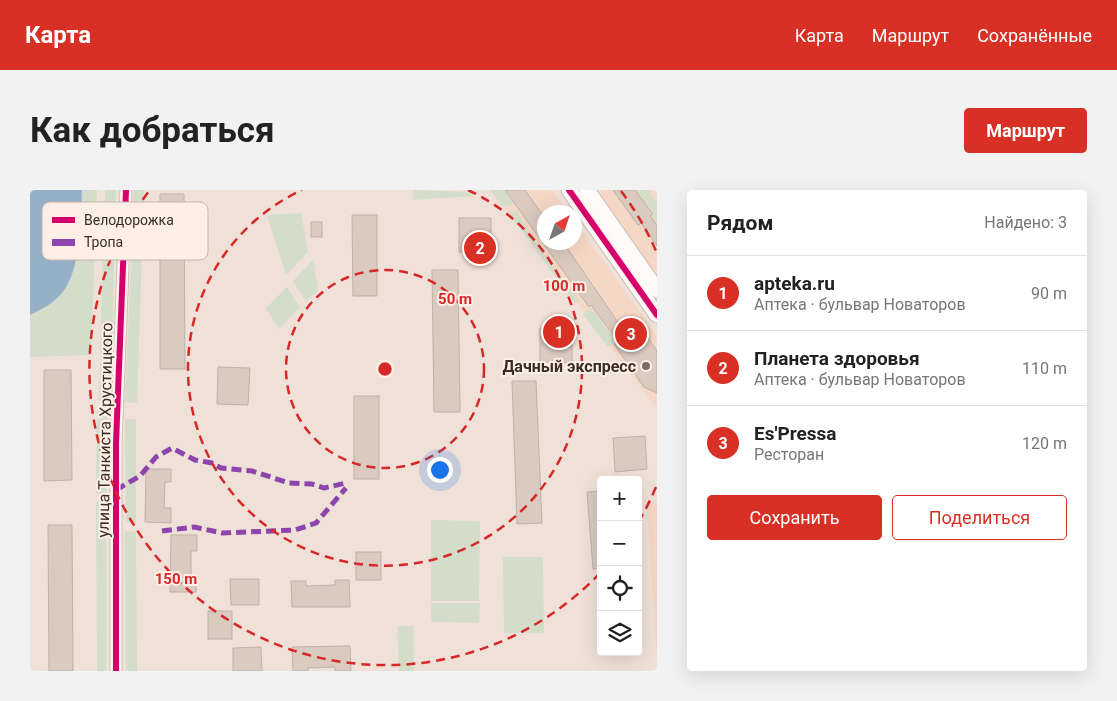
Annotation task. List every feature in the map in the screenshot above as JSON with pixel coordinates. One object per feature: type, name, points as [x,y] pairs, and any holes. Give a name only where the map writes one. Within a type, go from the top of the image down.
[{"type":"street","points":[[569,190],[657,315]]},
{"type":"street","points":[[587,190],[657,290]]},
{"type":"street","name":"улица Танкиста Хрустицкого","points":[[116,671],[116,442],[123,260]]},
{"type":"shaded area","points":[[493,190],[552,190],[563,205],[537,205],[537,249]]},
{"type":"shaded area","points":[[590,190],[657,190],[657,284]]},
{"type":"shaded area","points":[[582,231],[657,336],[657,409],[538,250],[582,250]]},
{"type":"shaded area","points":[[657,499],[657,663],[647,507]]},
{"type":"green space","points":[[82,190],[97,190],[97,202],[82,202]]},
{"type":"green space","points":[[105,190],[116,190],[116,202],[105,202]]},
{"type":"green space","points":[[134,190],[144,190],[144,202],[133,202]]},
{"type":"green space","points":[[413,190],[473,192],[474,196],[414,200]]},
{"type":"green space","points":[[490,190],[504,190],[514,204],[503,207]]},
{"type":"green space","points":[[636,190],[648,190],[657,202],[657,220],[652,224],[650,221],[654,214]]},
{"type":"green space","points":[[517,210],[530,236],[537,245],[537,250],[541,250],[579,301],[575,303],[508,212]]},
{"type":"green space","points":[[301,213],[308,252],[286,275],[267,215]]},
{"type":"green space","points":[[76,260],[94,260],[91,355],[30,357],[30,315],[59,297],[73,271]]},
{"type":"green space","points":[[103,260],[114,260],[112,354],[100,353]]},
{"type":"green space","points":[[131,260],[142,260],[137,403],[125,402]]},
{"type":"green space","points":[[313,260],[318,291],[306,301],[293,281]]},
{"type":"green space","points":[[287,287],[300,307],[279,329],[266,308]]},
{"type":"green space","points":[[591,308],[616,341],[608,347],[583,314]]},
{"type":"green space","points":[[100,362],[109,363],[108,402],[99,401]]},
{"type":"green space","points":[[97,409],[107,410],[106,494],[96,494]]},
{"type":"green space","points":[[125,419],[136,419],[136,524],[126,522]]},
{"type":"green space","points":[[106,501],[106,671],[97,671],[96,502]]},
{"type":"green space","points":[[431,520],[480,521],[479,601],[431,601]]},
{"type":"green space","points":[[125,531],[136,532],[137,671],[126,671]]},
{"type":"green space","points":[[503,557],[543,557],[544,633],[504,633]]},
{"type":"green space","points":[[431,603],[480,603],[479,623],[431,622]]},
{"type":"green space","points":[[397,626],[413,626],[414,671],[399,671]]},
{"type":"water","points":[[30,190],[82,190],[82,202],[42,202],[42,260],[76,260],[73,271],[62,293],[47,306],[30,315]]},
{"type":"building","points":[[505,190],[525,190],[537,207],[537,235]]},
{"type":"building","points":[[613,190],[635,190],[653,214],[650,216],[657,225],[657,246],[641,223],[638,225]]},
{"type":"building","points":[[160,194],[184,194],[184,202],[160,202]]},
{"type":"building","points":[[352,215],[377,215],[377,296],[353,296]]},
{"type":"building","points":[[459,218],[491,218],[491,252],[459,252]]},
{"type":"building","points":[[311,222],[322,222],[322,237],[311,237]]},
{"type":"building","points":[[548,250],[568,250],[624,331],[643,330],[657,351],[657,393],[644,387],[614,344],[618,341],[591,305],[589,307]]},
{"type":"building","points":[[160,260],[184,260],[185,369],[160,369]]},
{"type":"building","points":[[432,270],[458,270],[460,412],[434,412]]},
{"type":"building","points":[[540,328],[572,328],[572,363],[540,362]]},
{"type":"building","points":[[218,367],[250,368],[248,405],[217,404]]},
{"type":"building","points":[[44,370],[71,370],[72,480],[44,481]]},
{"type":"building","points":[[512,381],[536,381],[542,523],[517,524]]},
{"type":"building","points":[[354,396],[379,396],[379,479],[354,479]]},
{"type":"building","points":[[645,436],[647,469],[615,472],[613,438]]},
{"type":"building","points":[[146,469],[171,469],[171,482],[165,482],[164,508],[171,508],[171,523],[145,522]]},
{"type":"building","points":[[597,491],[597,569],[593,569],[587,492]]},
{"type":"building","points":[[48,525],[72,525],[73,671],[49,671]]},
{"type":"building","points":[[171,535],[197,535],[197,551],[191,551],[191,576],[196,577],[196,592],[170,592]]},
{"type":"building","points":[[356,552],[381,552],[381,580],[356,580]]},
{"type":"building","points":[[230,579],[259,579],[259,605],[231,605]]},
{"type":"building","points":[[335,580],[349,580],[350,607],[292,607],[291,581],[306,581],[306,586],[335,585]]},
{"type":"building","points":[[208,611],[232,611],[232,639],[208,639]]},
{"type":"building","points":[[350,646],[351,671],[335,671],[335,667],[308,668],[308,671],[293,671],[292,647]]},
{"type":"building","points":[[261,647],[262,671],[233,671],[233,648]]},
{"type":"marked path","points":[[116,490],[140,476],[156,457],[172,448],[195,460],[212,463],[221,468],[252,471],[289,483],[312,484],[324,488],[346,483]]},
{"type":"marked path","points":[[162,531],[194,527],[222,533],[295,530],[316,523],[346,488]]},
{"type":"cycle path","points":[[126,190],[126,202]]},
{"type":"cycle path","points":[[569,190],[657,315]]},
{"type":"cycle path","points":[[116,671],[116,443],[123,260]]},
{"type":"place","name":"Планета здоровья","points":[[480,248]]},
{"type":"place","name":"apteka.ru","points":[[559,332]]},
{"type":"place","name":"Es'Pressa","points":[[631,334]]},
{"type":"place","name":"Дачный экспресс","points":[[646,366]]}]
